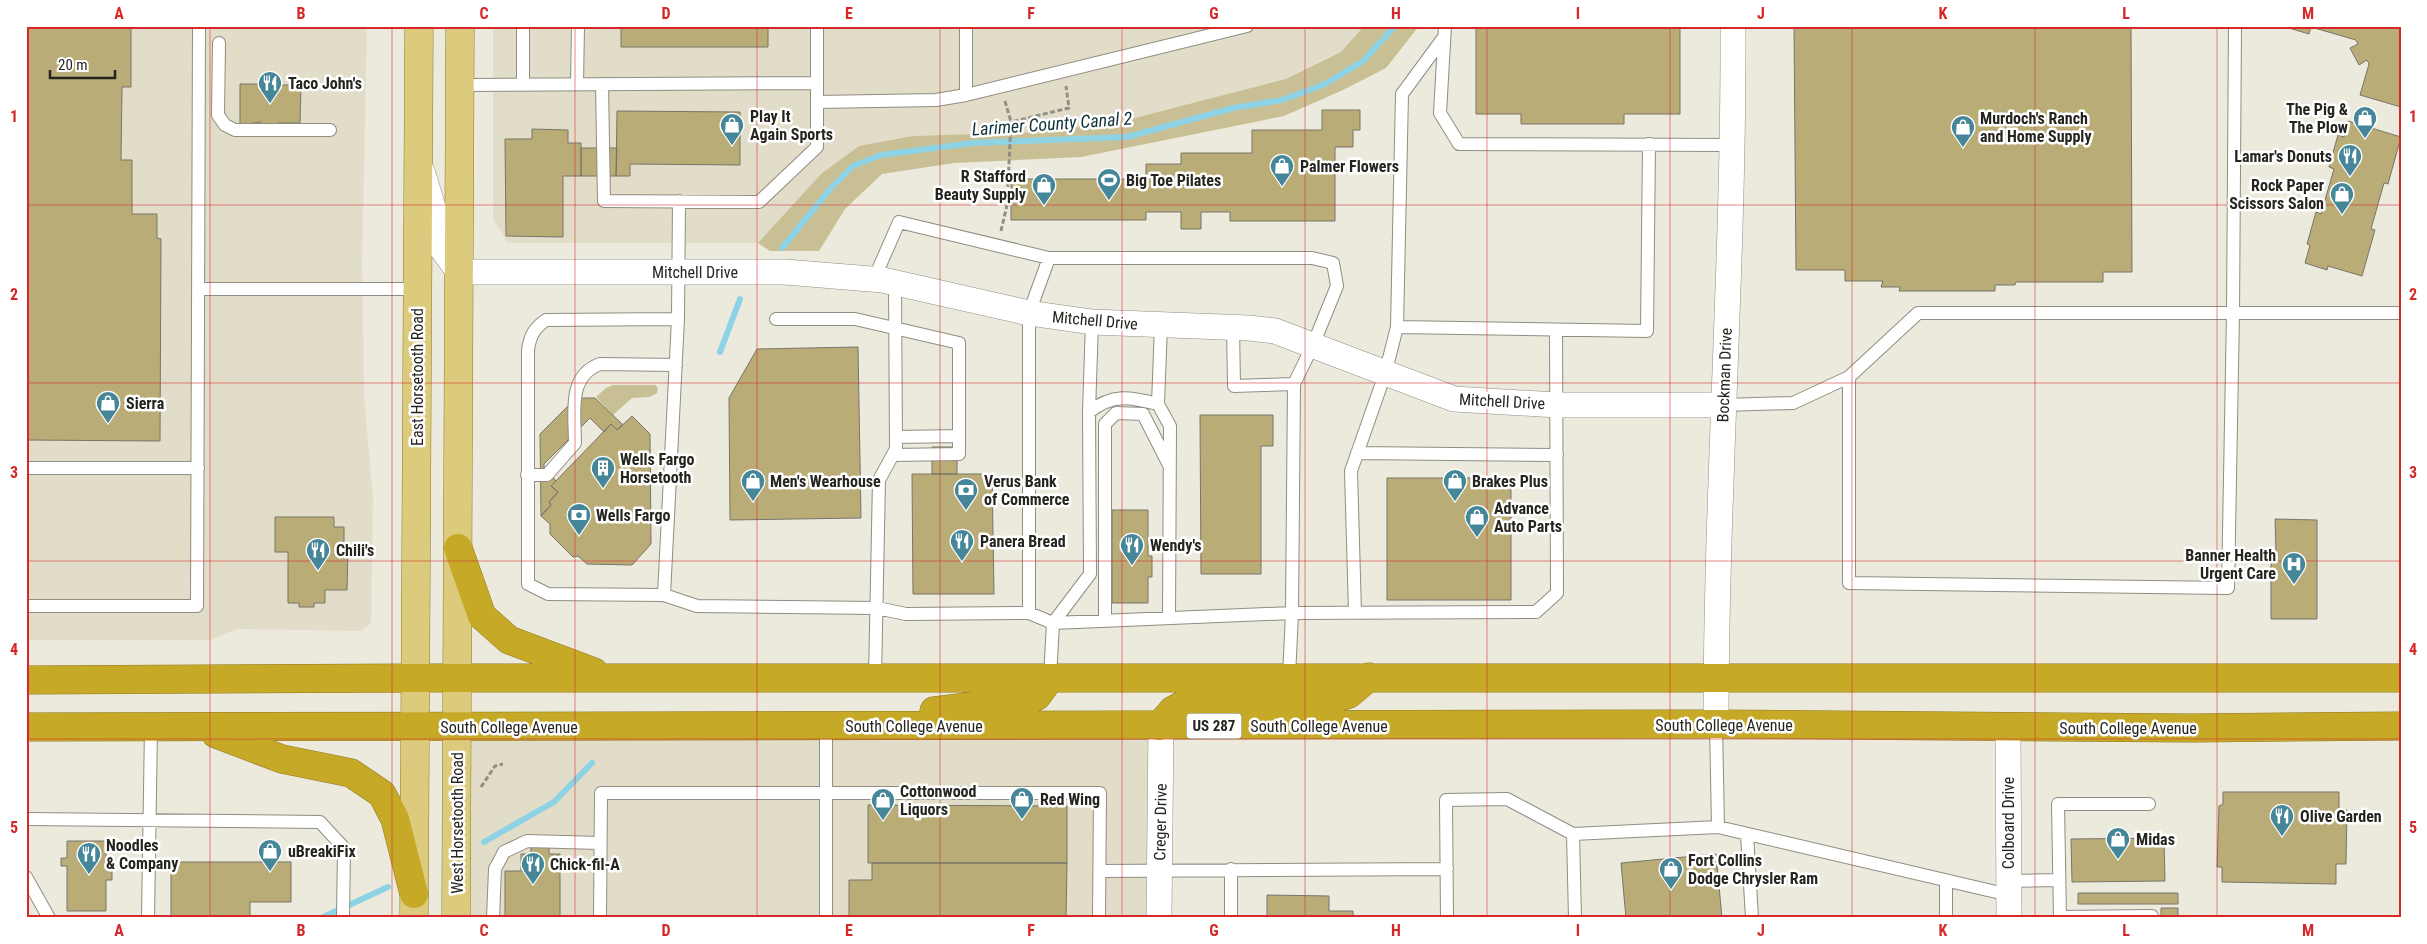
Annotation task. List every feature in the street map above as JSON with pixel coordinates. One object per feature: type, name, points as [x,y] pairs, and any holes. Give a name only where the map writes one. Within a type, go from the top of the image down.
[{"type":"highway","points":[[458,548],[482,616],[510,640],[610,678]]},
{"type":"highway","points":[[26,680],[1289,677],[2401,678]]},
{"type":"highway","points":[[1160,726],[1173,710],[1190,702],[1322,702],[1349,694],[1368,677]]},
{"type":"highway","points":[[880,726],[903,717],[1031,699],[1037,696],[1050,678]]},
{"type":"highway","name":"South College Avenue","points":[[26,727],[415,728],[1716,724],[2008,727],[2401,726]]},
{"type":"highway","points":[[201,728],[282,759],[351,773],[382,794],[395,819],[414,906]]},
{"type":"main road","name":"East Horsetooth Road","points":[[415,728],[419,26]]},
{"type":"main road","points":[[457,727],[460,26]]},
{"type":"main road","name":"West Horsetooth Road","points":[[456,918],[457,727]]},
{"type":"main road","points":[[414,906],[415,728]]},
{"type":"street","name":"Bockman Drive","points":[[1716,724],[1723,405],[1733,145],[1733,26]]},
{"type":"street","points":[[418,156],[437,220],[437,242],[459,272]]},
{"type":"street","name":"Mitchell Drive","points":[[459,272],[785,272],[884,281],[1029,312],[1092,322],[1275,331],[1454,399],[1557,404],[1723,405]]},
{"type":"street","name":"Creger Drive","points":[[1159,918],[1160,726]]},
{"type":"street","name":"Colboard Drive","points":[[2008,727],[2009,898]]},
{"type":"lane","points":[[26,606],[197,606],[199,26]]},
{"type":"lane","points":[[523,26],[523,84]]},
{"type":"lane","points":[[577,84],[578,26]]},
{"type":"lane","points":[[602,84],[604,201],[759,202],[816,147],[817,26]]},
{"type":"lane","points":[[966,26],[966,95]]},
{"type":"lane","points":[[816,102],[936,100],[966,95],[1247,26]]},
{"type":"lane","points":[[1849,377],[1849,583],[2228,588],[2233,313],[2235,26]]},
{"type":"lane","points":[[1444,31],[1440,113],[1459,144],[1733,145]]},
{"type":"lane","points":[[1355,613],[1351,470],[1385,374],[1396,328],[1402,94],[1444,31]]},
{"type":"lane","points":[[219,43],[218,114],[225,125],[235,130],[330,130]]},
{"type":"lane","points":[[460,85],[816,83]]},
{"type":"lane","points":[[1396,328],[1647,331],[1649,144]]},
{"type":"lane","points":[[664,595],[678,319],[679,201]]},
{"type":"lane","points":[[875,678],[879,480],[896,449],[896,328],[884,281],[899,222],[1049,258],[1312,258],[1333,263],[1337,286],[1313,345],[1294,384],[1292,613],[1289,677]]},
{"type":"lane","points":[[1029,613],[1029,312],[1049,258]]},
{"type":"lane","points":[[198,289],[418,290]]},
{"type":"lane","points":[[1723,405],[1793,403],[1849,377],[1918,313],[2401,313]]},
{"type":"lane","points":[[678,319],[546,320],[537,326],[530,337],[528,350],[528,584],[548,594],[664,595],[697,606],[876,608],[906,614],[1029,613],[1053,623],[1292,613],[1536,612],[1557,593],[1556,330]]},
{"type":"lane","points":[[776,319],[855,320],[959,343],[959,454],[892,455]]},
{"type":"lane","points":[[1050,678],[1053,623],[1090,574],[1089,412],[1092,322]]},
{"type":"lane","points":[[1161,325],[1158,404],[1170,426],[1169,618]]},
{"type":"lane","points":[[1233,328],[1234,386],[1294,384]]},
{"type":"lane","points":[[527,475],[546,475],[574,443],[574,394],[583,374],[591,367],[600,364],[676,366]]},
{"type":"lane","points":[[1089,412],[1101,403],[1128,396],[1158,404]]},
{"type":"lane","points":[[1105,621],[1105,424],[1116,413],[1143,414],[1170,467]]},
{"type":"lane","points":[[896,437],[959,436]]},
{"type":"lane","points":[[1357,453],[1557,455]]},
{"type":"lane","points":[[26,468],[198,468]]},
{"type":"lane","points":[[1716,724],[1718,827]]},
{"type":"lane","points":[[826,726],[826,918]]},
{"type":"lane","points":[[148,918],[151,728]]},
{"type":"lane","points":[[600,918],[601,793],[1100,793],[1099,918]]},
{"type":"lane","points":[[1447,918],[1446,800],[1507,799],[1573,834],[1718,827],[1946,881],[2009,898],[2059,880]]},
{"type":"lane","points":[[2149,804],[2058,804],[2059,880],[2060,917],[2152,916],[2152,918]]},
{"type":"lane","points":[[26,819],[149,818],[320,822],[344,848],[343,918]]},
{"type":"lane","points":[[1573,834],[1575,918]]},
{"type":"lane","points":[[1747,834],[1752,918]]},
{"type":"lane","points":[[493,918],[495,869],[504,852],[527,841],[600,843]]},
{"type":"lane","points":[[1100,872],[1231,869],[1447,869]]},
{"type":"lane","points":[[1231,869],[1231,918]]},
{"type":"lane","points":[[26,877],[50,918]]},
{"type":"lane","points":[[1946,881],[1946,918]]},
{"type":"path","points":[[997,246],[1007,205],[1010,159],[1009,129],[1011,122],[1069,108],[1063,72]]},
{"type":"path","points":[[482,787],[495,766],[503,764]]},
{"type":"shaded area","points":[[26,26],[367,26],[362,263],[364,395],[373,499],[371,622],[362,631],[237,629],[211,640],[26,640]]},
{"type":"shaded area","points":[[493,26],[1364,26],[1341,52],[1286,79],[1123,121],[1037,132],[913,136],[821,174],[758,243],[508,243],[493,219]]},
{"type":"shaded area","points":[[1364,26],[1419,26],[1386,68],[1343,90],[1284,116],[1081,157],[954,163],[882,174],[845,209],[819,251],[770,251],[758,243],[821,174],[859,146],[913,136],[1037,132],[1123,121],[1286,79],[1341,52]]},
{"type":"shaded area","points":[[613,385],[655,385],[658,388],[657,393],[649,397],[632,398],[613,415],[596,397],[606,388]]},
{"type":"shaded area","points":[[1161,726],[1159,918],[457,918],[457,727]]},
{"type":"building","points":[[26,26],[131,26],[131,87],[122,87],[121,160],[132,160],[132,214],[157,214],[157,238],[161,239],[160,441],[26,440]]},
{"type":"building","points":[[621,26],[768,26],[768,47],[621,47]]},
{"type":"building","points":[[1476,26],[1680,26],[1680,114],[1624,114],[1624,124],[1521,124],[1521,114],[1476,114]]},
{"type":"building","name":"Murdoch's Ranch and Home Supply","points":[[1794,26],[2131,26],[2132,272],[2103,272],[2103,282],[2016,282],[2015,285],[1995,285],[1995,291],[1899,291],[1900,287],[1881,287],[1883,281],[1845,281],[1845,270],[1796,270]]},
{"type":"building","points":[[2282,26],[2401,26],[2401,107],[2360,95],[2369,64],[2367,60],[2359,65],[2350,48],[2358,44],[2356,40],[2311,27],[2309,34]]},
{"type":"building","name":"Taco John's","points":[[259,79],[275,79],[275,85],[301,85],[300,123],[278,123],[278,126],[262,126],[261,122],[240,125],[240,84],[259,84]]},
{"type":"building","points":[[1322,110],[1360,110],[1360,130],[1353,130],[1353,147],[1335,147],[1335,221],[1230,221],[1230,212],[1201,212],[1201,229],[1181,229],[1181,212],[1146,212],[1146,220],[1011,220],[1011,179],[1146,179],[1146,164],[1181,164],[1181,153],[1252,153],[1252,130],[1322,130]]},
{"type":"building","points":[[617,111],[740,112],[740,165],[630,164],[630,176],[616,176]]},
{"type":"building","points":[[2348,121],[2401,137],[2388,184],[2384,183],[2371,229],[2375,230],[2362,276],[2328,266],[2327,270],[2305,263],[2310,245],[2307,244],[2316,212],[2321,214],[2334,169],[2329,167],[2338,135],[2344,137]]},
{"type":"building","points":[[532,129],[568,130],[568,143],[581,143],[581,176],[563,176],[563,237],[506,236],[505,139],[532,139]]},
{"type":"building","points":[[581,148],[617,148],[616,176],[581,176]]},
{"type":"building","points":[[858,347],[861,518],[730,520],[729,398],[757,349]]},
{"type":"building","points":[[576,398],[595,398],[623,425],[617,430],[611,424],[604,432],[590,418],[544,464],[544,467],[556,481],[551,486],[558,492],[549,502],[551,505],[541,516],[540,434]]},
{"type":"building","points":[[1200,415],[1273,415],[1273,446],[1261,446],[1261,574],[1201,574]]},
{"type":"building","name":"Wells Fargo Horsetooth","points":[[632,416],[650,434],[651,544],[632,565],[587,564],[578,556],[573,557],[550,534],[550,524],[541,516],[551,505],[549,502],[558,492],[551,486],[611,424],[617,430]]},
{"type":"building","points":[[932,447],[957,447],[957,474],[932,474]]},
{"type":"building","points":[[912,474],[992,474],[994,594],[913,594]]},
{"type":"building","points":[[1387,478],[1511,478],[1511,600],[1387,600]]},
{"type":"building","name":"Wendy's","points":[[1112,510],[1148,510],[1148,556],[1152,556],[1152,577],[1148,577],[1148,603],[1112,603]]},
{"type":"building","name":"Chili's","points":[[275,517],[334,517],[334,527],[344,527],[344,549],[348,549],[347,590],[325,590],[325,603],[314,603],[314,607],[299,607],[299,603],[288,603],[288,552],[275,552]]},
{"type":"building","name":"Banner Health Urgent Care","points":[[2275,519],[2317,520],[2317,619],[2271,619],[2271,551],[2276,551]]},
{"type":"building","name":"Olive Garden","points":[[2223,792],[2339,792],[2339,808],[2347,810],[2346,864],[2336,864],[2336,884],[2222,882],[2222,867],[2217,867],[2219,806],[2223,804]]},
{"type":"building","points":[[868,805],[1067,806],[1067,863],[868,863]]},
{"type":"building","name":"Midas","points":[[2164,838],[2165,881],[2072,882],[2071,839]]},
{"type":"building","name":"Noodles & Company","points":[[67,841],[106,841],[106,870],[112,870],[112,880],[106,880],[106,911],[67,911],[67,866],[61,866],[61,858],[67,858]]},
{"type":"building","name":"Chick-fil-A","points":[[531,847],[549,847],[549,854],[560,854],[560,918],[505,918],[505,871],[521,871],[521,854],[531,854]]},
{"type":"building","name":"Fort Collins Dodge Chrysler Ram","points":[[1716,854],[1722,918],[1626,918],[1621,863]]},
{"type":"building","points":[[171,862],[291,862],[291,902],[250,902],[250,917],[171,918]]},
{"type":"building","points":[[872,863],[1067,863],[1066,918],[849,918],[849,880],[872,880]]},
{"type":"building","points":[[2078,893],[2178,893],[2178,904],[2078,904]]},
{"type":"building","points":[[1267,895],[1329,896],[1329,911],[1353,911],[1353,918],[1267,918]]},
{"type":"building","points":[[2161,908],[2178,908],[2178,918],[2161,918]]},
{"type":"waterway","name":"Larimer County Canal 2","points":[[782,248],[831,188],[853,166],[881,155],[973,143],[1127,137],[1233,108],[1282,100],[1325,84],[1363,61],[1395,26]]},
{"type":"waterway","name":"Larimer County Canal 2","points":[[720,352],[740,299]]},
{"type":"waterway","name":"Larimer County Canal 2","points":[[484,842],[554,802],[592,763]]},
{"type":"waterway","name":"Larimer County Canal 2","points":[[321,918],[388,887]]},
{"type":"place","name":"Taco John's","points":[[270,104]]},
{"type":"place","name":"The Pig & The Plow","points":[[2365,139]]},
{"type":"place","name":"Play It Again Sports","points":[[732,146]]},
{"type":"place","name":"Murdoch's Ranch and Home Supply","points":[[1963,148]]},
{"type":"place","name":"Lamar's Donuts","points":[[2350,177]]},
{"type":"place","name":"Palmer Flowers","points":[[1282,187]]},
{"type":"place","name":"Big Toe Pilates","points":[[1109,201]]},
{"type":"place","name":"R Stafford Beauty Supply","points":[[1044,206]]},
{"type":"place","name":"Rock Paper Scissors Salon","points":[[2342,215]]},
{"type":"place","name":"Sierra","points":[[108,424]]},
{"type":"place","name":"Wells Fargo Horsetooth","points":[[603,489]]},
{"type":"place","name":"Men's Wearhouse","points":[[753,502]]},
{"type":"place","name":"Brakes Plus","points":[[1455,502]]},
{"type":"place","name":"Verus Bank of Commerce","points":[[966,511]]},
{"type":"place","name":"Wells Fargo","points":[[579,536]]},
{"type":"place","name":"Advance Auto Parts","points":[[1477,538]]},
{"type":"place","name":"Panera Bread","points":[[962,562]]},
{"type":"place","name":"Wendy's","points":[[1132,566]]},
{"type":"place","name":"Chili's","points":[[318,571]]},
{"type":"place","name":"Banner Health Urgent Care","points":[[2294,585]]},
{"type":"place","name":"Red Wing","points":[[1022,820]]},
{"type":"place","name":"Cottonwood Liquors","points":[[883,821]]},
{"type":"place","name":"Olive Garden","points":[[2282,837]]},
{"type":"place","name":"Midas","points":[[2118,860]]},
{"type":"place","name":"uBreakiFix","points":[[270,872]]},
{"type":"place","name":"Noodles & Company","points":[[89,875]]},
{"type":"place","name":"Chick-fil-A","points":[[533,885]]},
{"type":"place","name":"Fort Collins Dodge Chrysler Ram","points":[[1671,890]]}]
